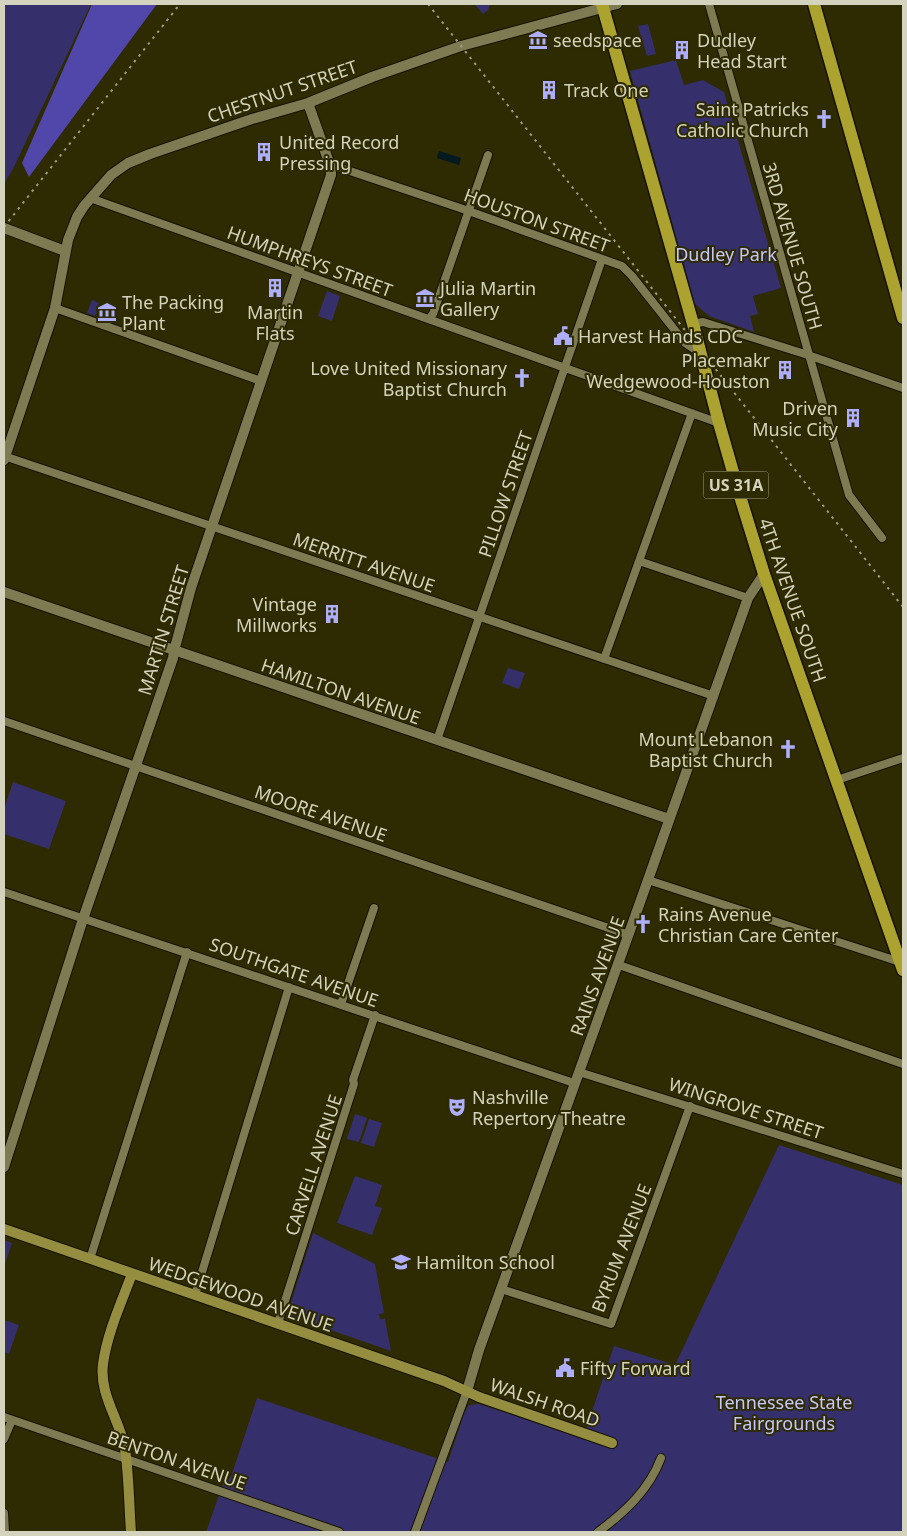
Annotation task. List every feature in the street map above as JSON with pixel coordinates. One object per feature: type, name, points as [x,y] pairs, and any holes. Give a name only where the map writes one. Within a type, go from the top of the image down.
[{"type":"main road","points":[[814,4],[903,318]]},
{"type":"main road","name":"4TH AVENUE SOUTH","points":[[602,6],[693,324],[718,423],[764,574],[902,966]]},
{"type":"main road","name":"WEDGEWOOD AVENUE","points":[[4,1229],[467,1391]]},
{"type":"main road","points":[[131,1532],[121,1433],[105,1391],[103,1366],[110,1336],[132,1274]]},
{"type":"main road","name":"WALSH ROAD","points":[[467,1391],[612,1443]]},
{"type":"street","name":"CHESTNUT STREET","points":[[4,457],[56,308],[65,251],[77,217],[90,198],[111,175],[128,163],[150,154],[252,119],[308,103],[372,77],[465,45],[602,6],[617,4]]},
{"type":"street","name":"3RD AVENUE SOUTH","points":[[709,4],[848,495],[882,538]]},
{"type":"street","name":"MARTIN STREET","points":[[4,1167],[83,919],[172,661],[191,588],[331,175],[308,103]]},
{"type":"street","points":[[429,319],[433,314],[488,155]]},
{"type":"street","name":"HOUSTON STREET","points":[[329,164],[469,211],[622,266],[685,343],[701,354]]},
{"type":"street","name":"HUMPHREYS STREET","points":[[90,198],[718,423]]},
{"type":"street","points":[[4,228],[65,251]]},
{"type":"street","name":"PILLOW STREET","points":[[437,740],[602,258]]},
{"type":"street","points":[[56,308],[261,381]]},
{"type":"street","points":[[693,324],[703,322],[808,355],[903,388]]},
{"type":"street","points":[[604,658],[692,413]]},
{"type":"street","name":"MERRITT AVENUE","points":[[4,457],[714,696]]},
{"type":"street","points":[[639,561],[748,598]]},
{"type":"street","name":"RAINS AVENUE","points":[[467,1391],[501,1289],[574,1083],[619,965],[748,598],[764,574]]},
{"type":"street","name":"HAMILTON AVENUE","points":[[4,592],[669,819]]},
{"type":"street","name":"MOORE AVENUE","points":[[4,721],[629,935]]},
{"type":"street","points":[[837,780],[903,758]]},
{"type":"street","points":[[648,880],[902,966]]},
{"type":"street","name":"SOUTHGATE AVENUE","points":[[4,892],[574,1083]]},
{"type":"street","points":[[341,1004],[374,908]]},
{"type":"street","points":[[90,1259],[187,952]]},
{"type":"street","points":[[619,965],[903,1064]]},
{"type":"street","points":[[194,1295],[289,986]]},
{"type":"street","name":"CARVELL AVENUE","points":[[278,1324],[375,1016]]},
{"type":"street","name":"WINGROVE STREET","points":[[579,1072],[903,1174]]},
{"type":"street","name":"BYRUM AVENUE","points":[[501,1289],[611,1324],[690,1106]]},
{"type":"street","points":[[415,1532],[467,1391]]},
{"type":"street","points":[[4,1439],[8,1418]]},
{"type":"street","name":"BENTON AVENUE","points":[[8,1418],[339,1532]]},
{"type":"street","points":[[598,1532],[611,1523],[640,1495],[650,1481],[660,1458]]},
{"type":"street","points":[[4,1513],[5,1532]]},
{"type":"green space","points":[[4,4],[91,4],[14,167],[4,184]]},
{"type":"green space","points":[[474,4],[490,4],[488,10],[483,14]]},
{"type":"green space","points":[[648,24],[656,54],[647,56],[638,26]]},
{"type":"green space","name":"Dudley Park","points":[[676,60],[684,85],[703,80],[724,92],[781,288],[753,296],[758,314],[750,316],[754,332],[709,316],[694,303],[630,71]]},
{"type":"green space","points":[[327,291],[340,296],[332,321],[318,316]]},
{"type":"green space","points":[[92,300],[99,303],[95,316],[87,313]]},
{"type":"green space","points":[[508,668],[525,673],[519,689],[502,683]]},
{"type":"green space","points":[[13,782],[66,801],[49,849],[4,834],[4,809]]},
{"type":"green space","points":[[355,1114],[367,1118],[359,1142],[347,1139]]},
{"type":"green space","points":[[369,1119],[382,1123],[374,1147],[361,1143]]},
{"type":"green space","name":"Tennessee State Fairgrounds","points":[[779,1145],[903,1185],[903,1532],[206,1532],[223,1484],[231,1477],[257,1398],[448,1462],[464,1414],[469,1405],[479,1404],[583,1438],[614,1346],[675,1365]]},
{"type":"green space","points":[[355,1176],[382,1185],[375,1206],[382,1208],[372,1235],[337,1223]]},
{"type":"green space","points":[[313,1233],[375,1264],[384,1313],[379,1314],[380,1319],[385,1319],[391,1351],[287,1315]]},
{"type":"green space","points":[[4,1240],[12,1243],[4,1267]]},
{"type":"green space","points":[[4,1320],[19,1325],[9,1354],[4,1352]]},
{"type":"shaded area","points":[[92,4],[157,4],[29,177],[22,163]]},
{"type":"water","points":[[439,151],[461,158],[459,165],[437,158]]},
{"type":"railway","points":[[4,227],[180,4]]},
{"type":"railway","points":[[428,4],[903,607]]},
{"type":"place","name":"seedspace","points":[[538,40]]},
{"type":"place","name":"Dudley Head Start","points":[[682,50]]},
{"type":"place","name":"Track One","points":[[549,90]]},
{"type":"place","name":"Saint Patricks Catholic Church","points":[[824,119]]},
{"type":"place","name":"United Record Pressing","points":[[264,152]]},
{"type":"place","name":"Martin Flats","points":[[275,288]]},
{"type":"place","name":"Julia Martin Gallery","points":[[425,298]]},
{"type":"place","name":"The Packing Plant","points":[[107,312]]},
{"type":"place","name":"Harvest Hands CDC","points":[[563,336]]},
{"type":"place","name":"Placemakr Wedgewood-Houston","points":[[785,370]]},
{"type":"place","name":"Love United Missionary Baptist Church","points":[[522,378]]},
{"type":"place","name":"Driven Music City","points":[[853,418]]},
{"type":"place","name":"Vintage Millworks","points":[[332,614]]},
{"type":"place","name":"Mount Lebanon Baptist Church","points":[[788,749]]},
{"type":"place","name":"Rains Avenue Christian Care Center","points":[[643,924]]},
{"type":"place","name":"Nashville Repertory Theatre","points":[[457,1107]]},
{"type":"place","name":"Hamilton School","points":[[401,1262]]},
{"type":"place","name":"Fifty Forward","points":[[565,1368]]}]
